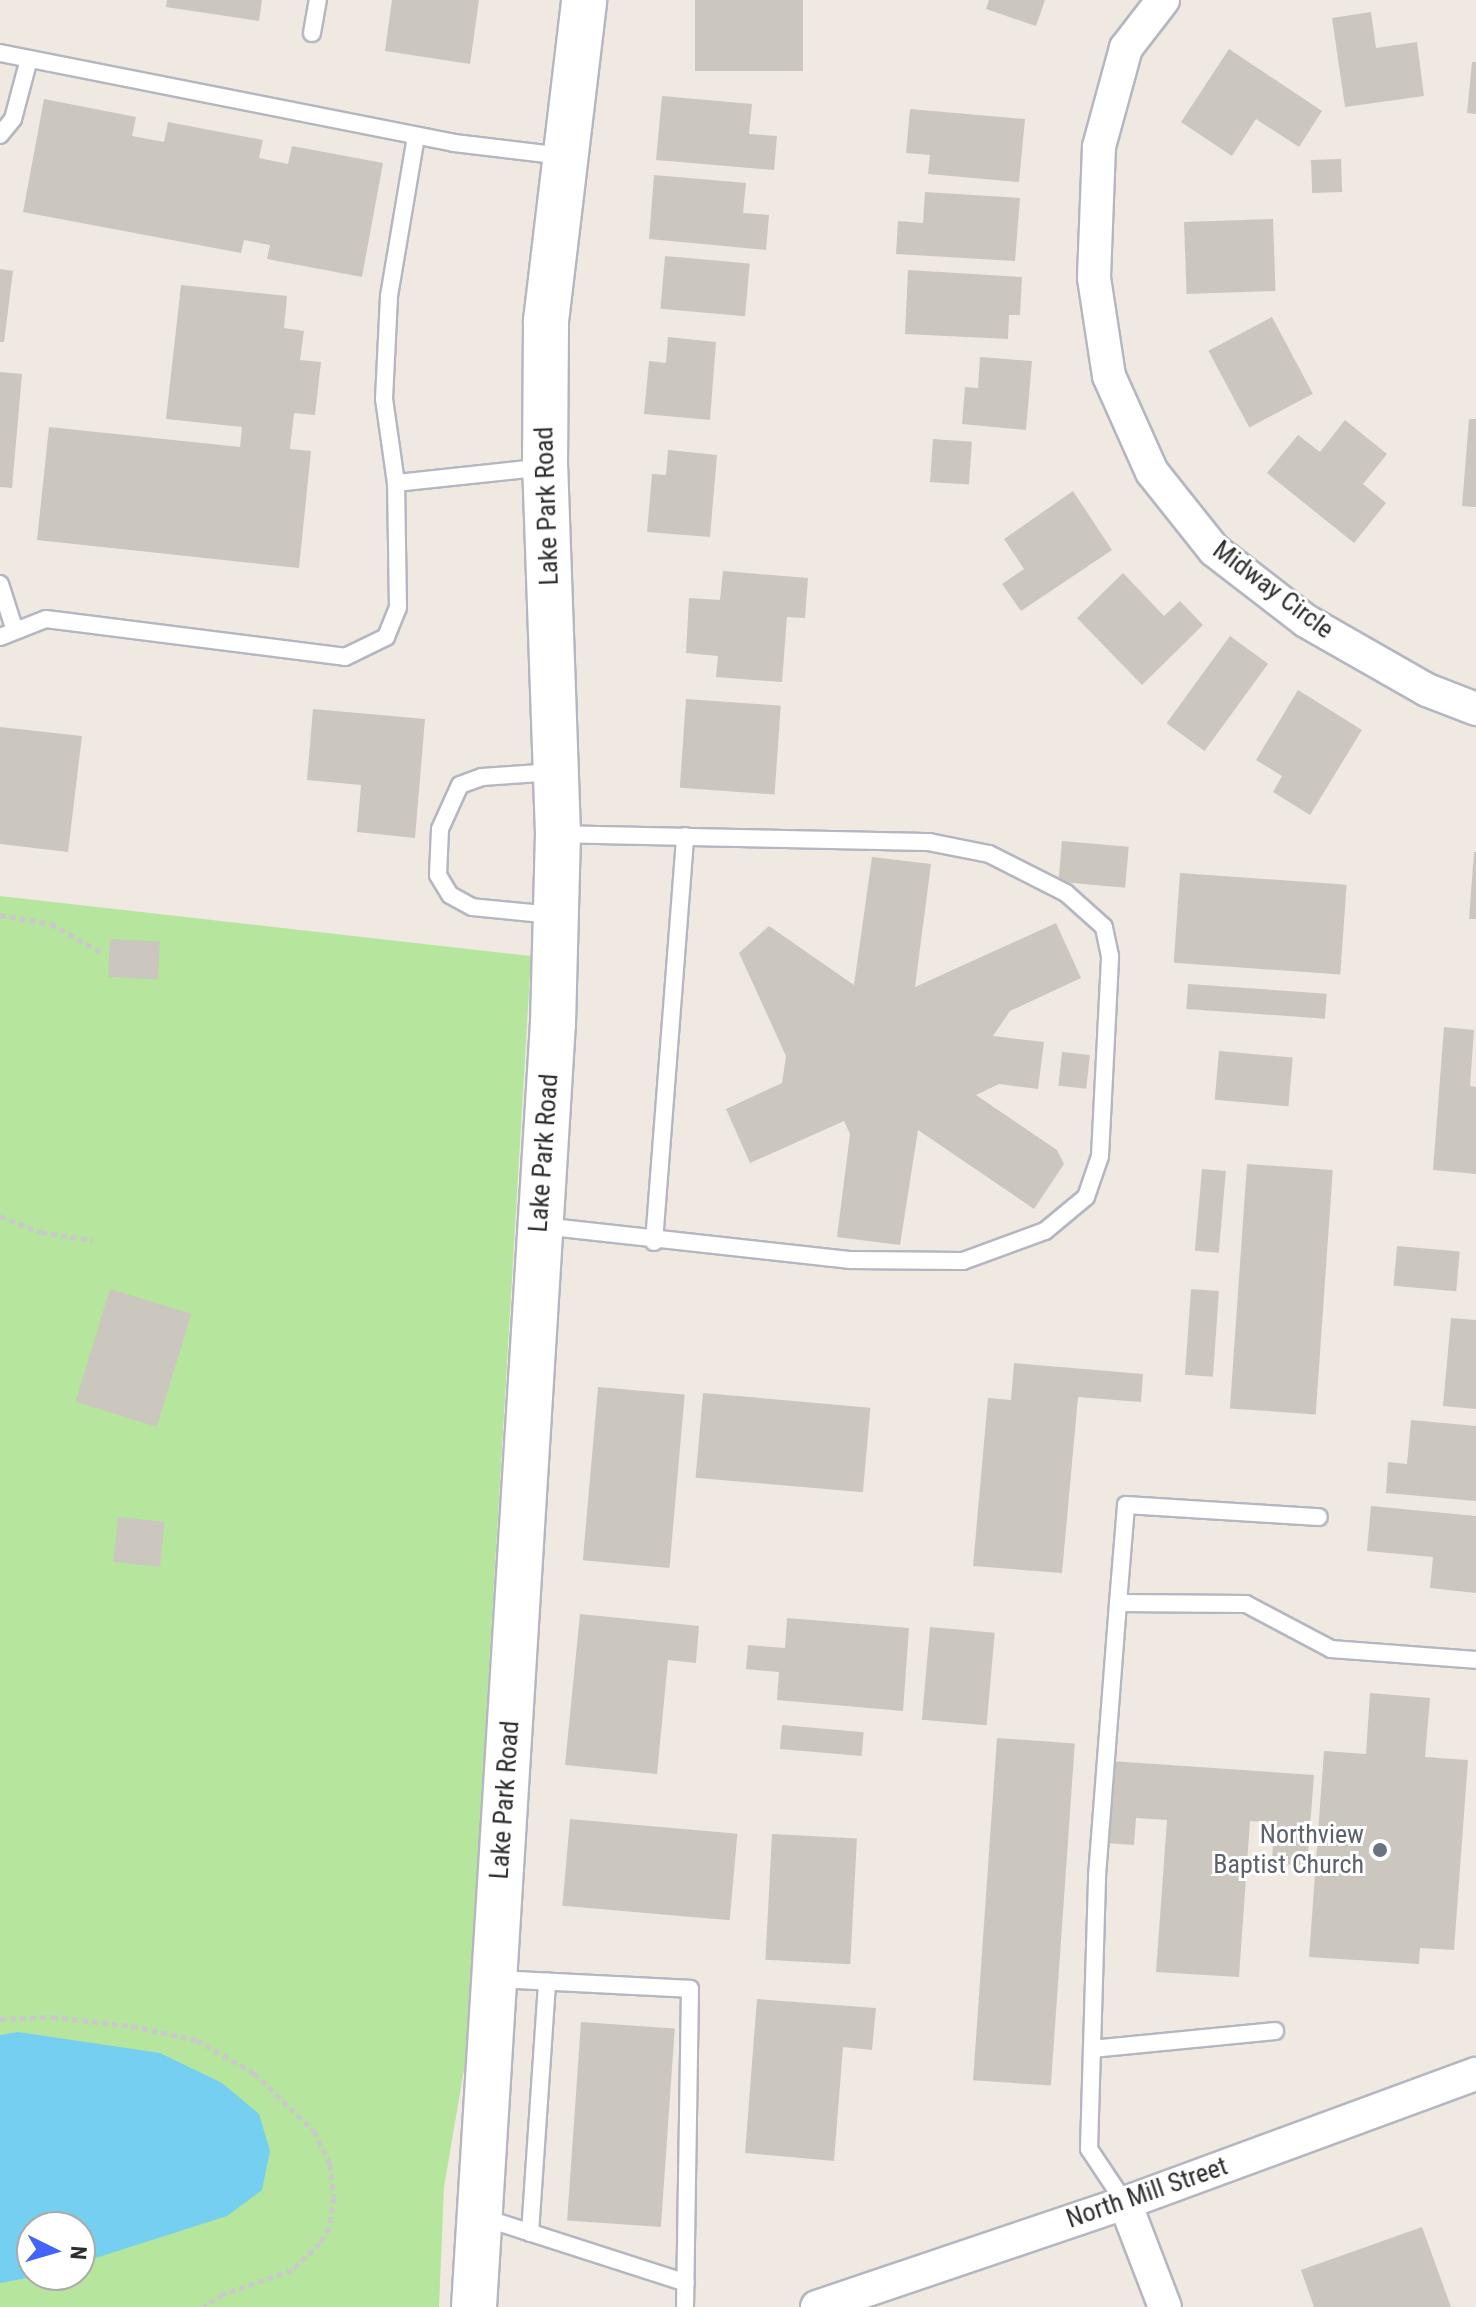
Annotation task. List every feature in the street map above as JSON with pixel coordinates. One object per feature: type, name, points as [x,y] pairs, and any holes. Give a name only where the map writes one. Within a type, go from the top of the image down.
[{"type":"main road","name":"Lake Park Road","points":[[474,2307],[556,916],[558,834],[545,467],[546,321],[563,156],[584,0]]},
{"type":"street","name":"Midway Circle","points":[[1163,0],[1126,48],[1099,147],[1094,278],[1109,376],[1152,472],[1214,550],[1306,621],[1427,690],[1476,709]]},
{"type":"street","name":"North Mill Street","points":[[817,2307],[1125,2203],[1476,2074]]},
{"type":"street","points":[[1125,2203],[1165,2307]]},
{"type":"lane","points":[[312,33],[318,0]]},
{"type":"lane","points":[[0,53],[416,136],[563,156]]},
{"type":"lane","points":[[0,135],[13,119],[29,59]]},
{"type":"lane","points":[[0,584],[8,634],[46,619],[345,657],[386,637],[398,608],[396,483],[384,399],[389,296],[416,136]]},
{"type":"lane","points":[[396,483],[545,467]]},
{"type":"lane","points":[[556,772],[482,777],[460,785],[440,829],[438,875],[450,895],[472,907],[556,916]]},
{"type":"lane","points":[[539,1226],[654,1242],[851,1260],[963,1261],[1045,1231],[1086,1197],[1100,1156],[1110,956],[1104,927],[1066,893],[989,854],[929,842],[558,834]]},
{"type":"lane","points":[[654,1242],[685,836]]},
{"type":"lane","points":[[1125,2203],[1089,2149],[1097,1876],[1126,1505],[1319,1517]]},
{"type":"lane","points":[[1118,1603],[1246,1604],[1331,1649],[1476,1660]]},
{"type":"lane","points":[[494,1979],[690,1989],[685,2307]]},
{"type":"lane","points":[[530,2233],[547,1982]]},
{"type":"lane","points":[[1092,2049],[1275,2031]]},
{"type":"lane","points":[[479,2216],[686,2283]]},
{"type":"path","points":[[0,915],[51,924],[101,952]]},
{"type":"path","points":[[0,1216],[41,1232],[92,1240]]},
{"type":"path","points":[[0,2019],[52,2017],[132,2026],[197,2040],[254,2073],[314,2131],[330,2164],[334,2197],[329,2228],[320,2243],[292,2270],[223,2294],[204,2307]]},
{"type":"green space","points":[[0,896],[531,956],[466,2058],[444,2187],[439,2307],[0,2307]]},
{"type":"water","points":[[18,2032],[160,2053],[222,2083],[259,2114],[270,2151],[262,2190],[227,2216],[96,2258],[96,2211],[16,2211],[16,2280],[0,2283],[0,2035]]},
{"type":"building","points":[[167,0],[262,0],[259,21],[166,7]]},
{"type":"building","points":[[392,0],[479,0],[470,64],[385,51]]},
{"type":"building","points":[[695,0],[803,0],[803,71],[695,71]]},
{"type":"building","points":[[989,0],[1045,0],[1036,26],[986,9]]},
{"type":"building","points":[[1371,12],[1376,48],[1417,42],[1424,96],[1345,107],[1332,18]]},
{"type":"building","points":[[1229,49],[1322,111],[1299,147],[1256,119],[1232,156],[1181,122]]},
{"type":"building","points":[[1472,62],[1476,62],[1476,114],[1467,113]]},
{"type":"building","points":[[662,96],[752,104],[749,134],[777,136],[774,170],[656,160]]},
{"type":"building","points":[[44,99],[136,117],[132,136],[164,142],[168,122],[263,140],[259,158],[288,164],[292,146],[383,163],[362,277],[267,259],[270,245],[244,240],[241,253],[23,212]]},
{"type":"building","points":[[910,109],[1025,119],[1019,182],[928,174],[930,155],[906,153]]},
{"type":"building","points":[[1341,159],[1342,192],[1312,193],[1311,160]]},
{"type":"building","points":[[654,175],[746,183],[743,213],[769,215],[766,250],[649,239]]},
{"type":"building","points":[[925,192],[1020,198],[1015,261],[896,254],[898,221],[923,223]]},
{"type":"building","points":[[1273,219],[1276,291],[1187,294],[1184,222]]},
{"type":"building","points":[[665,256],[750,263],[745,316],[660,309]]},
{"type":"building","points":[[0,269],[13,271],[4,342],[0,342]]},
{"type":"building","points":[[908,270],[1022,277],[1020,315],[1009,315],[1008,339],[905,334]]},
{"type":"building","points":[[181,285],[287,296],[284,328],[304,331],[300,360],[321,362],[315,415],[294,413],[290,449],[311,451],[299,568],[37,540],[49,427],[240,447],[242,427],[166,419]]},
{"type":"building","points":[[1272,317],[1313,394],[1249,428],[1208,351]]},
{"type":"building","points":[[668,337],[716,342],[710,420],[644,414],[649,361],[666,363]]},
{"type":"building","points":[[980,357],[1032,361],[1026,430],[962,424],[965,387],[978,388]]},
{"type":"building","points":[[0,372],[22,374],[12,488],[0,487]]},
{"type":"building","points":[[1469,419],[1476,419],[1476,507],[1462,506]]},
{"type":"building","points":[[1345,420],[1387,454],[1363,484],[1386,503],[1354,543],[1267,473],[1298,435],[1320,452]]},
{"type":"building","points":[[933,439],[972,442],[969,485],[930,482]]},
{"type":"building","points":[[668,450],[717,455],[710,537],[647,532],[652,474],[666,475]]},
{"type":"building","points":[[1073,491],[1112,550],[1021,611],[1002,584],[1024,569],[1004,539]]},
{"type":"building","points":[[723,571],[808,578],[805,618],[787,617],[782,682],[716,677],[718,656],[686,653],[689,598],[720,600]]},
{"type":"building","points":[[1123,573],[1164,616],[1180,601],[1203,625],[1142,685],[1077,618]]},
{"type":"building","points":[[1230,636],[1268,664],[1205,751],[1167,723]]},
{"type":"building","points":[[1298,690],[1362,730],[1310,815],[1273,792],[1282,776],[1256,760]]},
{"type":"building","points":[[686,699],[781,706],[775,794],[680,788]]},
{"type":"building","points":[[313,709],[425,719],[415,838],[357,832],[361,785],[307,780]]},
{"type":"building","points":[[0,727],[82,736],[68,852],[0,844]]},
{"type":"building","points":[[1062,841],[1129,847],[1125,888],[1058,882]]},
{"type":"building","points":[[1474,852],[1476,919],[1469,919]]},
{"type":"building","points":[[872,857],[931,864],[915,987],[1056,923],[1081,978],[1010,1011],[993,1036],[1044,1042],[1038,1089],[999,1084],[976,1095],[1057,1150],[1064,1164],[1034,1209],[918,1130],[900,1245],[837,1237],[850,1134],[844,1121],[750,1163],[726,1109],[782,1083],[786,1056],[739,953],[769,926],[854,985]]},
{"type":"building","points":[[1180,873],[1347,885],[1340,974],[1174,963]]},
{"type":"building","points":[[110,939],[160,942],[158,980],[108,977]]},
{"type":"building","points":[[1188,984],[1327,994],[1325,1019],[1186,1009]]},
{"type":"building","points":[[1444,1027],[1474,1030],[1470,1086],[1476,1087],[1476,1174],[1433,1170]]},
{"type":"building","points":[[1219,1051],[1293,1057],[1288,1106],[1215,1100]]},
{"type":"building","points":[[1062,1052],[1090,1055],[1086,1089],[1058,1086]]},
{"type":"building","points":[[1247,1164],[1333,1170],[1316,1414],[1230,1408]]},
{"type":"building","points":[[1202,1169],[1226,1171],[1219,1253],[1195,1251]]},
{"type":"building","points":[[1397,1246],[1460,1251],[1456,1291],[1394,1286]]},
{"type":"building","points":[[110,1289],[191,1314],[157,1427],[76,1402]]},
{"type":"building","points":[[1191,1289],[1219,1291],[1213,1377],[1185,1375]]},
{"type":"building","points":[[1451,1318],[1476,1320],[1476,1409],[1443,1406]]},
{"type":"building","points":[[1014,1363],[1143,1374],[1141,1402],[1078,1397],[1062,1573],[973,1566],[988,1398],[1011,1400]]},
{"type":"building","points":[[598,1387],[685,1395],[670,1568],[583,1560]]},
{"type":"building","points":[[703,1393],[870,1408],[863,1492],[696,1478]]},
{"type":"building","points":[[1411,1420],[1476,1426],[1476,1501],[1386,1493],[1388,1462],[1407,1464]]},
{"type":"building","points":[[1371,1506],[1476,1516],[1476,1593],[1430,1588],[1433,1557],[1367,1551]]},
{"type":"building","points":[[118,1517],[165,1522],[160,1567],[113,1562]]},
{"type":"building","points":[[580,1614],[699,1626],[696,1663],[668,1660],[657,1774],[565,1765]]},
{"type":"building","points":[[787,1618],[909,1628],[903,1711],[777,1700],[779,1672],[746,1669],[748,1645],[785,1648]]},
{"type":"building","points":[[930,1627],[995,1633],[987,1725],[922,1720]]},
{"type":"building","points":[[1370,1693],[1430,1698],[1425,1757],[1468,1760],[1454,1950],[1420,1948],[1419,1964],[1309,1957],[1324,1751],[1366,1754]]},
{"type":"building","points":[[782,1725],[864,1732],[862,1756],[780,1749]]},
{"type":"building","points":[[997,1738],[1075,1743],[1051,2086],[973,2080]]},
{"type":"building","points":[[1111,1761],[1314,1775],[1307,1866],[1272,1863],[1274,1823],[1250,1821],[1239,1977],[1156,1972],[1167,1820],[1136,1818],[1134,1845],[1105,1843]]},
{"type":"building","points":[[570,1819],[737,1834],[730,1920],[562,1906]]},
{"type":"building","points":[[772,1834],[857,1838],[850,1964],[765,1960]]},
{"type":"building","points":[[757,1999],[876,2008],[872,2050],[843,2047],[834,2161],[745,2153]]},
{"type":"building","points":[[581,2022],[675,2029],[661,2227],[567,2221]]},
{"type":"building","points":[[1422,2227],[1451,2307],[1314,2307],[1301,2270]]},
{"type":"place","name":"Northview Baptist Church","points":[[1380,1850]]}]
